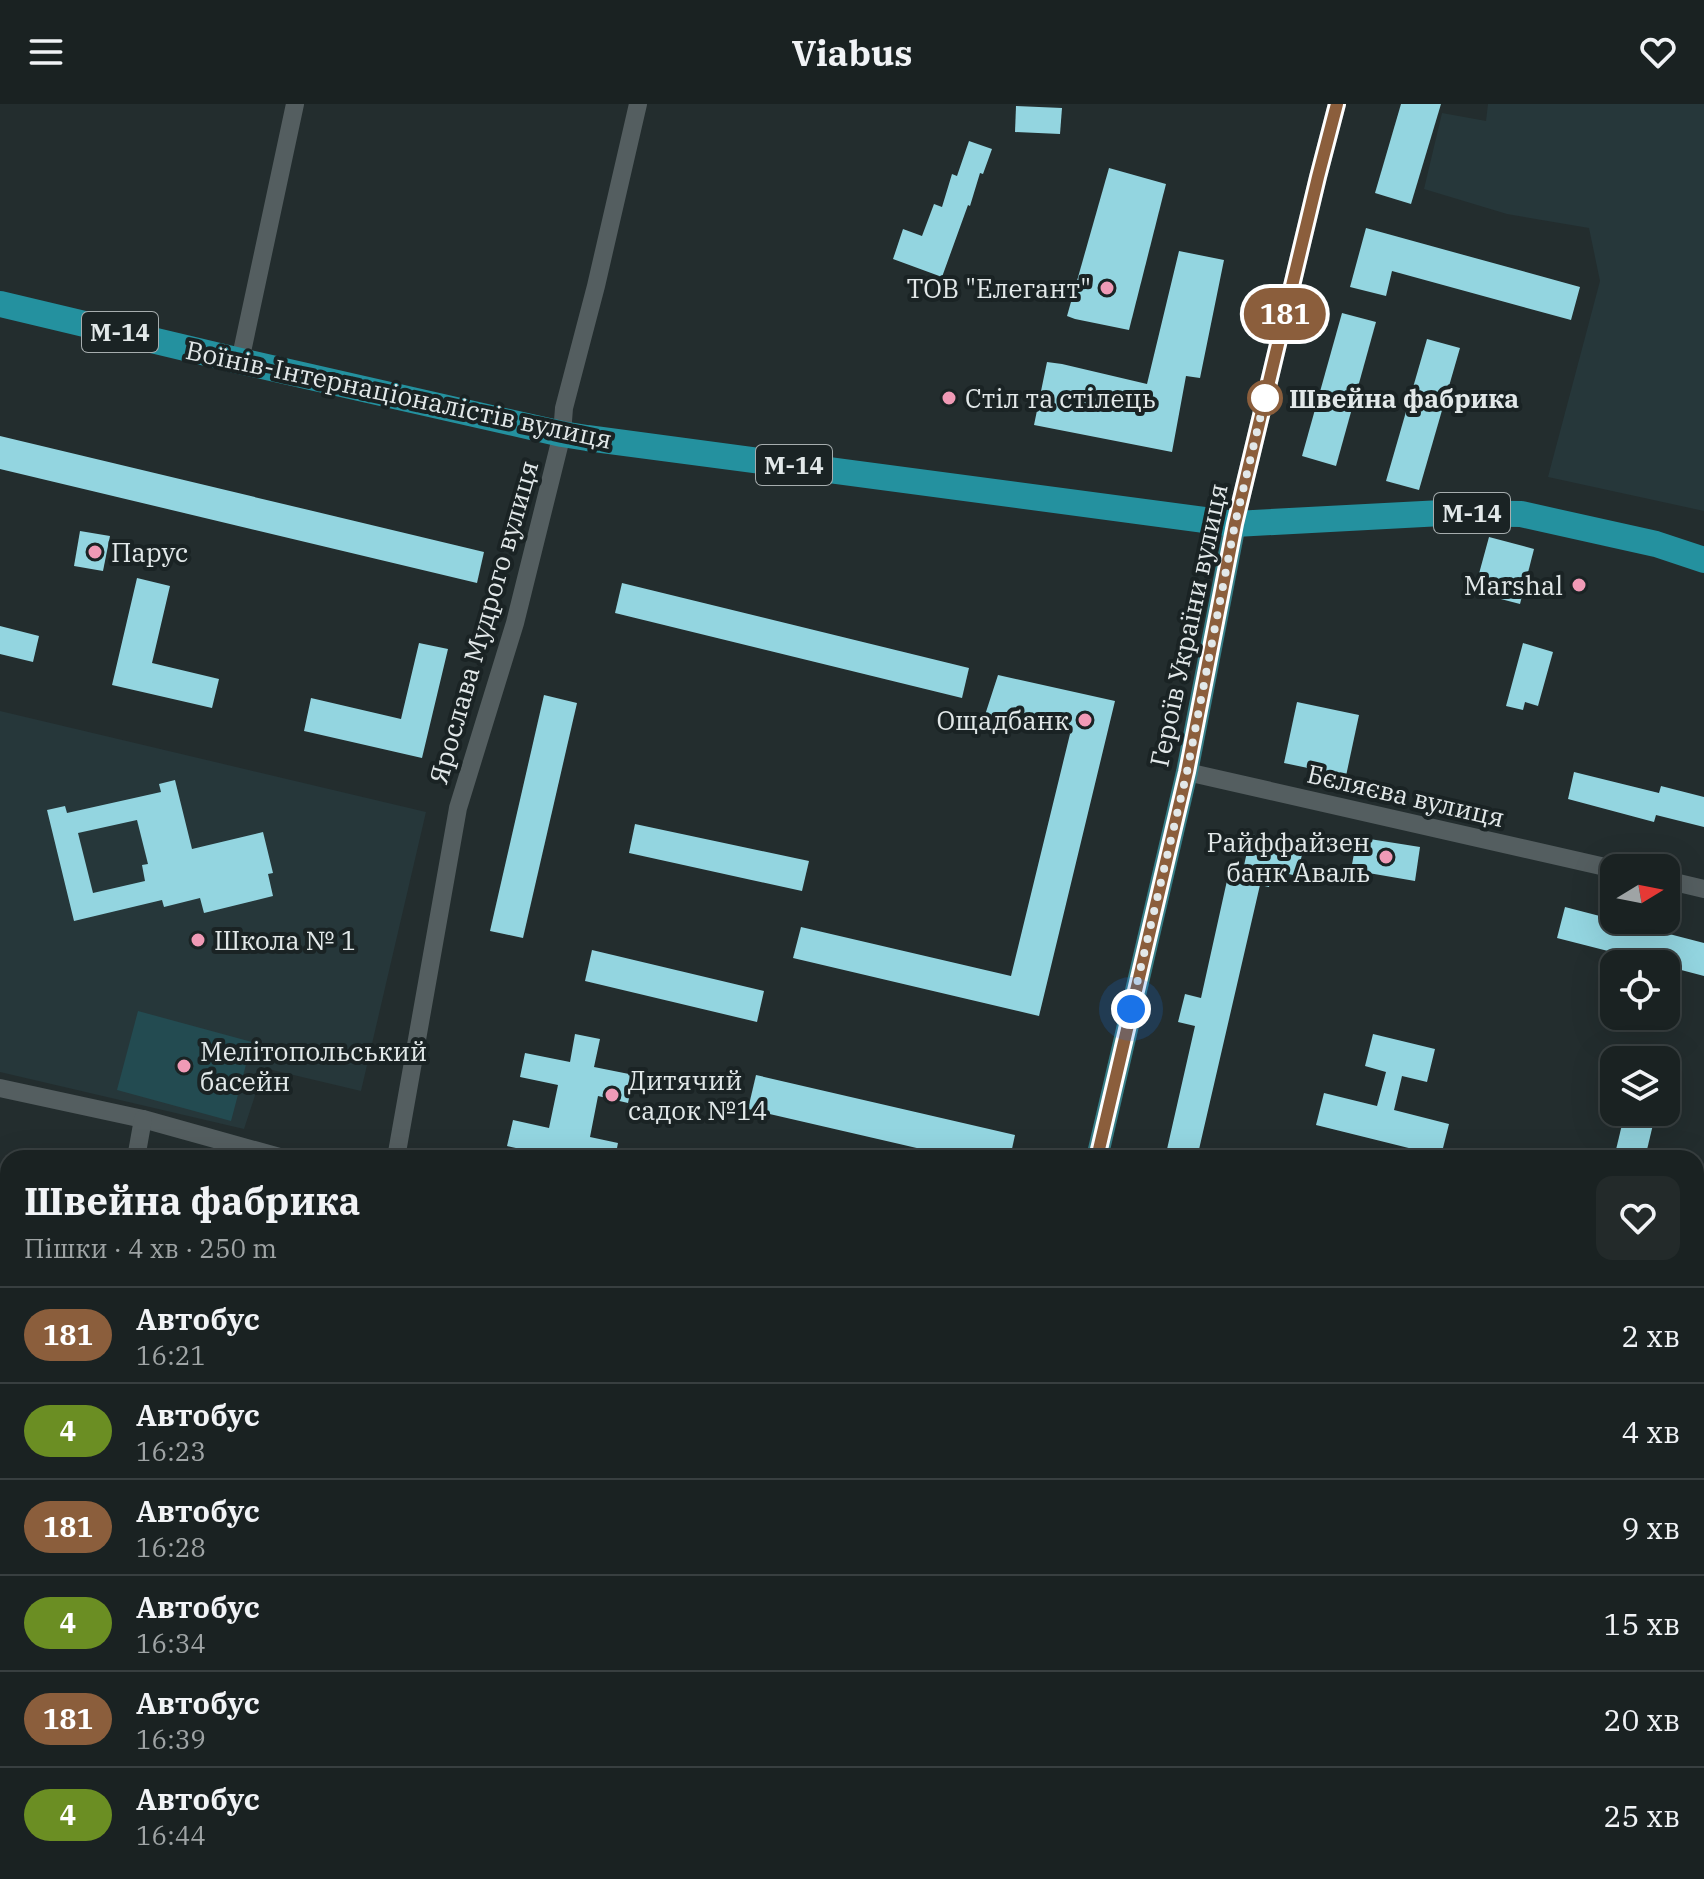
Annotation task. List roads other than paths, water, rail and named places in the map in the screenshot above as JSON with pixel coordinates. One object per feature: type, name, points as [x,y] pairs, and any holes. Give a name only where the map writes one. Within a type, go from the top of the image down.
[{"type":"highway","name":"Воїнів-Інтернаціоналістів вулиця","points":[[0,304],[562,434],[1235,524],[1442,513],[1521,514],[1656,544],[1704,560]]},
{"type":"main road","name":"Героїв України вулиця","points":[[1099,1150],[1187,772],[1235,524]]},
{"type":"street","points":[[240,361],[295,104]]},
{"type":"street","name":"Ярослава Мудрого вулиця","points":[[397,1150],[458,808],[515,623],[638,104]]},
{"type":"street","name":"Героїв України вулиця","points":[[1235,524],[1337,104]]},
{"type":"street","name":"Бєляєва вулиця","points":[[1187,772],[1600,866]]},
{"type":"street","points":[[1680,883],[1704,889]]},
{"type":"street","points":[[0,1088],[143,1119],[254,1150]]},
{"type":"street","points":[[137,1150],[143,1119]]},
{"type":"place","name":"ТОВ \"Елегант\"","points":[[1107,288]]},
{"type":"place","name":"Стіл та стілець","points":[[949,398]]},
{"type":"place","name":"Швейна фабрика","points":[[1265,398]]},
{"type":"place","name":"Парус","points":[[95,552]]},
{"type":"place","name":"Marshal","points":[[1579,585]]},
{"type":"place","name":"Ощадбанк","points":[[1085,720]]},
{"type":"place","name":"Райффайзен банк Аваль","points":[[1386,857]]},
{"type":"place","name":"Школа № 1","points":[[198,940]]},
{"type":"place","name":"Мелітопольський басейн","points":[[184,1066]]},
{"type":"place","name":"Дитячий садок №14","points":[[612,1095]]}]
